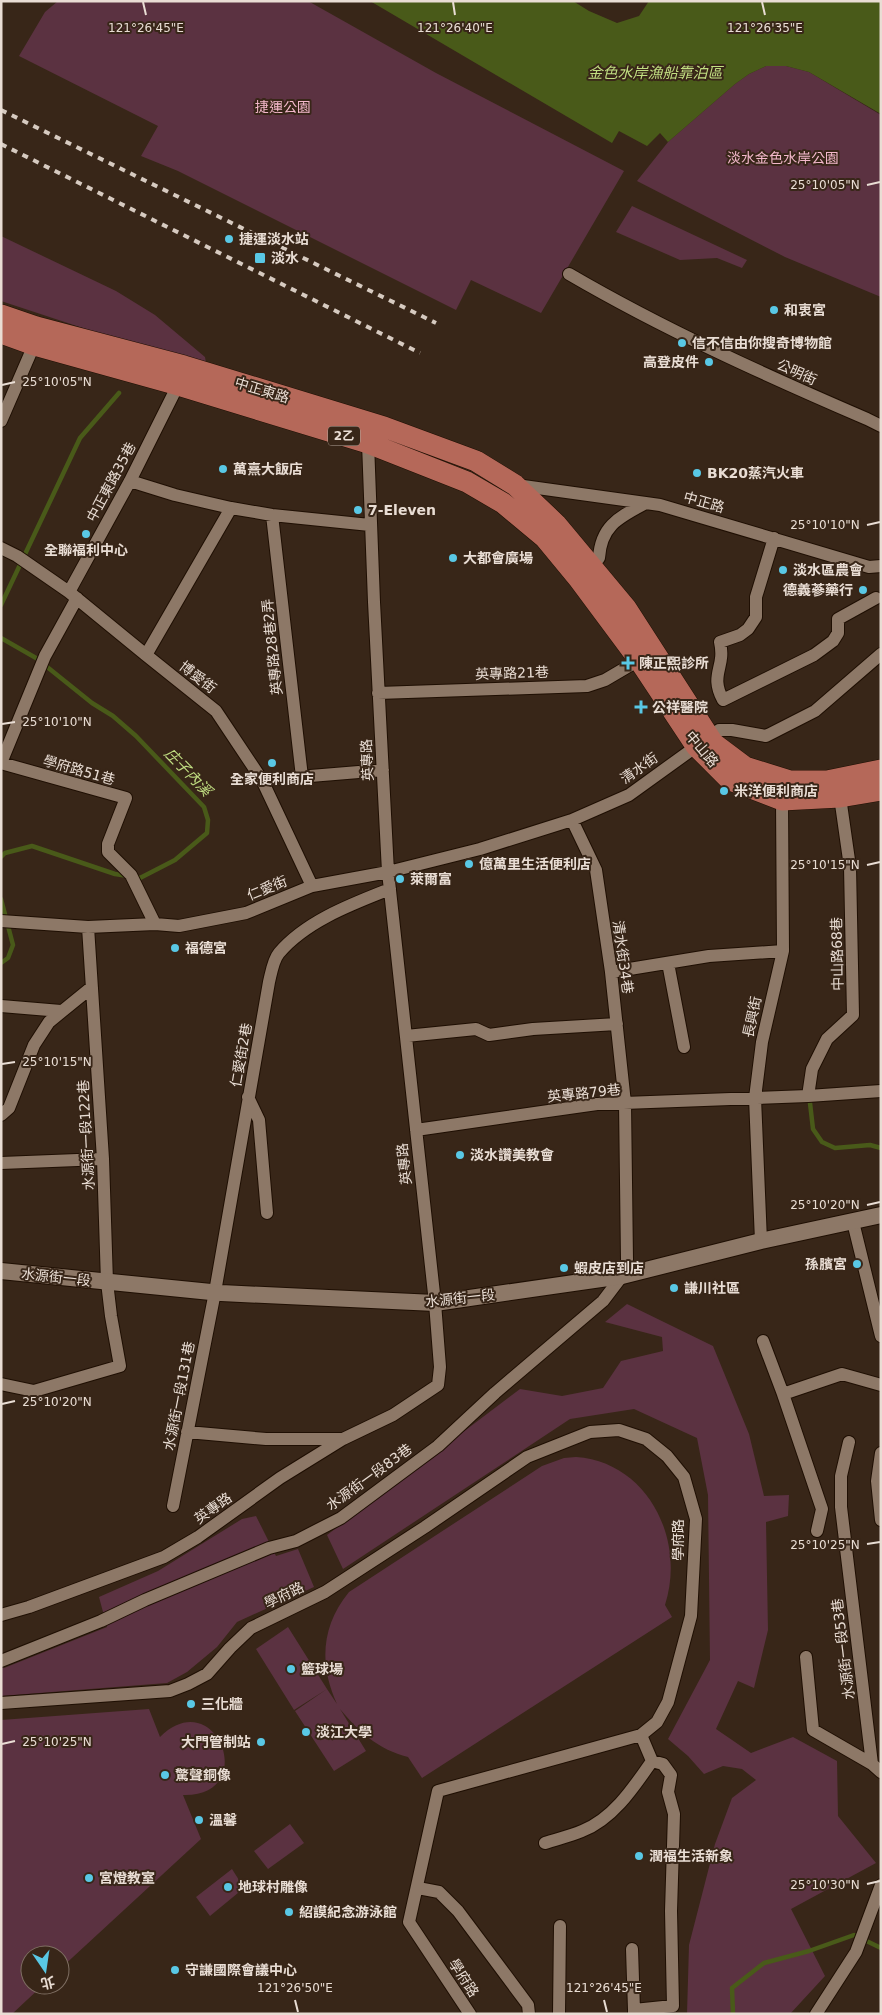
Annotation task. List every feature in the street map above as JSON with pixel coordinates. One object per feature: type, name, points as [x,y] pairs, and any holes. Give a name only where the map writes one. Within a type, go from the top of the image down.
[{"type":"main road","name":"中正東路","points":[[1,315],[36,327],[184,366],[384,427],[476,461],[516,485]]},
{"type":"main road","name":"中正東路","points":[[1,333],[368,443],[467,482],[503,503]]},
{"type":"main road","name":"中山路","points":[[516,485],[556,524],[632,616],[703,741]]},
{"type":"main road","name":"中山路","points":[[503,503],[545,538],[578,578],[703,741],[730,780],[782,800],[840,797],[880,788]]},
{"type":"main road","name":"中山路","points":[[703,741],[714,743],[745,768],[790,781],[827,781],[880,788]]},
{"type":"street","name":"公明街","points":[[569,274],[668,328],[741,364],[881,426]]},
{"type":"street","points":[[1,421],[34,344]]},
{"type":"street","name":"中正東路35巷","points":[[1,763],[45,656],[73,595],[178,385]]},
{"type":"street","name":"英專路","points":[[1,1615],[29,1608],[164,1557],[198,1537],[280,1478],[343,1439],[393,1415],[438,1385],[440,1367],[435,1303],[388,872],[370,524],[368,443]]},
{"type":"street","points":[[130,480],[176,495],[231,508],[272,515],[370,524]]},
{"type":"street","name":"中正路","points":[[516,485],[646,502],[869,567],[881,566]]},
{"type":"street","points":[[503,503],[516,485]]},
{"type":"street","points":[[591,566],[599,558],[604,534],[613,522],[646,502]]},
{"type":"street","points":[[146,655],[231,508]]},
{"type":"street","name":"英專路28巷2弄","points":[[272,515],[302,777]]},
{"type":"street","points":[[774,538],[756,597],[756,618],[748,629],[740,635],[720,642],[723,654],[716,681],[717,690],[724,700],[814,655],[833,641],[838,633],[838,619],[876,598]]},
{"type":"street","name":"博愛街","points":[[1,548],[17,556],[73,595],[216,711],[262,780],[312,886]]},
{"type":"street","name":"清水街","points":[[388,872],[480,849],[572,820],[629,795],[719,730],[732,730],[766,736],[814,711],[881,654]]},
{"type":"street","name":"英專路21巷","points":[[378,693],[587,686],[605,680],[639,660]]},
{"type":"street","name":"學府路51巷","points":[[1,763],[126,798],[108,844],[108,852],[131,875],[155,924]]},
{"type":"street","points":[[262,780],[383,770]]},
{"type":"street","name":"中山路68巷","points":[[808,1096],[812,1069],[827,1039],[853,1015],[850,867],[840,797]]},
{"type":"street","name":"長興街","points":[[761,1242],[755,1098],[762,1042],[783,951],[782,800]]},
{"type":"street","name":"清水街34巷","points":[[572,820],[596,870],[617,1024],[625,1104],[627,1260],[622,1276]]},
{"type":"street","name":"仁愛街","points":[[1,922],[88,927],[155,924],[179,926],[246,913],[312,886],[388,872]]},
{"type":"street","name":"仁愛街2巷","points":[[215,1292],[269,982],[278,954],[302,933],[339,908],[390,889]]},
{"type":"street","name":"水源街一段122巷","points":[[1,1384],[34,1391],[120,1366],[111,1316],[108,1282],[103,1159],[88,927]]},
{"type":"street","points":[[611,972],[709,956],[783,951]]},
{"type":"street","points":[[668,963],[684,1047]]},
{"type":"street","points":[[1,1116],[9,1108],[34,1045],[49,1022],[92,986]]},
{"type":"street","points":[[1,1006],[61,1011]]},
{"type":"street","points":[[406,1036],[476,1029],[490,1035],[533,1029],[617,1024]]},
{"type":"street","name":"英專路79巷","points":[[416,1130],[597,1104],[808,1096],[881,1090]]},
{"type":"street","points":[[248,1097],[259,1120],[267,1213]]},
{"type":"street","points":[[1,1163],[103,1159]]},
{"type":"street","name":"水源街一段","points":[[1,1271],[215,1292],[435,1303],[622,1276],[881,1215]]},
{"type":"street","points":[[853,1222],[881,1336]]},
{"type":"street","name":"水源街一段83巷","points":[[1,1661],[101,1621],[145,1600],[269,1548],[296,1541],[341,1518],[438,1446],[495,1393],[603,1301],[622,1276]]},
{"type":"street","name":"水源街一段131巷","points":[[173,1506],[215,1292]]},
{"type":"street","points":[[763,1341],[822,1509],[817,1530]]},
{"type":"street","points":[[783,1394],[842,1374],[881,1385]]},
{"type":"street","name":"學府路","points":[[1,1703],[170,1691],[188,1684],[207,1674],[251,1628],[325,1592],[425,1527],[527,1457],[590,1432],[619,1430],[646,1440],[667,1456],[684,1477],[696,1519],[691,1616],[668,1702],[657,1722],[641,1735],[438,1791],[409,1922],[470,2014]]},
{"type":"street","points":[[187,1432],[266,1440],[343,1439]]},
{"type":"street","name":"水源街一段53巷","points":[[849,1442],[841,1476],[841,1507],[878,1771]]},
{"type":"street","points":[[881,1452],[877,1481],[881,1520]]},
{"type":"street","points":[[822,1509],[841,1507]]},
{"type":"street","points":[[806,1657],[813,1730],[878,1771]]},
{"type":"street","points":[[641,1735],[652,1761]]},
{"type":"street","points":[[545,1843],[584,1831],[604,1819],[632,1790],[652,1761]]},
{"type":"street","points":[[652,1761],[663,1764],[672,1775],[668,1792],[674,1814],[671,1911],[673,2006]]},
{"type":"street","points":[[816,2014],[856,1952],[881,1885]]},
{"type":"street","points":[[418,1888],[439,1892],[458,1911],[528,2005],[529,2014]]},
{"type":"street","points":[[559,2014],[560,1926]]},
{"type":"street","points":[[632,1950],[634,2012],[673,2006]]},
{"type":"street","points":[[673,2006],[679,1992],[678,1966]]},
{"type":"green space","name":"捷運公園","points":[[58,1],[308,1],[436,73],[624,171],[541,313],[471,280],[456,310],[178,171],[141,156],[158,126],[19,56],[45,12]]},
{"type":"green space","name":"淡水金色水岸公園","points":[[766,66],[786,66],[809,72],[881,115],[881,297],[785,257],[637,181],[668,142],[735,84],[749,74]]},
{"type":"green space","points":[[632,206],[747,260],[742,268],[717,258],[680,260],[616,232]]},
{"type":"green space","points":[[1,236],[116,291],[155,315],[205,357],[206,363],[192,364],[1,301]]},
{"type":"green space","points":[[627,1304],[713,1346],[749,1434],[764,1496],[789,1495],[788,1516],[766,1522],[768,1630],[754,1688],[738,1681],[716,1729],[751,1753],[793,1737],[837,1761],[838,1816],[876,1863],[791,1909],[825,1976],[790,2014],[687,2014],[689,1945],[715,1844],[732,1798],[756,1780],[742,1769],[723,1766],[704,1774],[688,1756],[668,1739],[710,1660],[708,1495],[697,1438],[634,1409],[570,1419],[343,1569],[327,1535],[520,1389],[562,1396],[603,1388],[621,1361],[663,1351],[662,1337],[605,1322]]},
{"type":"green space","points":[[576,1457],[601,1462],[623,1473],[641,1489],[655,1508],[665,1531],[670,1555],[670,1580],[665,1605],[672,1617],[422,1778],[408,1757],[378,1745],[354,1725],[340,1709],[366,1751],[334,1771],[295,1711],[327,1689],[337,1704],[327,1675],[326,1646],[333,1618],[349,1592],[542,1466],[564,1458]]},
{"type":"green space","points":[[256,1516],[276,1556],[298,1549],[314,1587],[237,1622],[217,1647],[187,1672],[167,1683],[1,1696],[1,1662],[4,1668],[107,1627],[99,1597],[158,1571],[242,1519]]},
{"type":"green space","name":"籃球場","points":[[288,1627],[327,1689],[294,1710],[256,1649]]},
{"type":"green space","points":[[149,1709],[160,1737],[180,1724],[198,1723],[212,1732],[222,1746],[225,1763],[220,1779],[207,1791],[183,1795],[201,1839],[70,1960],[70,1945],[20,1945],[20,1995],[32,1995],[12,2014],[1,2014],[1,1720]]},
{"type":"green space","points":[[290,1824],[304,1843],[268,1869],[254,1851]]},
{"type":"green space","points":[[232,1869],[244,1888],[210,1916],[196,1897]]},
{"type":"water","name":"金色水岸漁船靠泊區","points":[[370,1],[573,1],[589,11],[617,23],[639,16],[649,1],[881,1],[881,114],[809,72],[786,66],[766,66],[749,74],[735,84],[668,142],[660,133],[647,146],[619,131],[612,143]]},
{"type":"waterway","name":"庄子內溪","points":[[1,605],[80,438],[119,393]]},
{"type":"waterway","name":"庄子內溪","points":[[1,638],[36,658],[92,703],[113,716],[136,736],[204,807],[208,820],[207,833],[175,860],[140,878],[135,877]]},
{"type":"waterway","name":"庄子內溪","points":[[1,857],[5,853],[32,846],[115,874],[128,876]]},
{"type":"waterway","name":"庄子內溪","points":[[1,899],[13,945],[8,958],[1,963]]},
{"type":"waterway","points":[[810,1103],[813,1129],[822,1142],[835,1148],[870,1145],[881,1148]]},
{"type":"waterway","points":[[733,2014],[732,1988],[764,1963],[809,1951],[854,1935],[881,1948]]},
{"type":"railway","points":[[1,110],[436,323]]},
{"type":"railway","points":[[1,144],[420,353]]},
{"type":"place","name":"捷運淡水站","points":[[229,239]]},
{"type":"place","name":"淡水","points":[[260,258]]},
{"type":"place","name":"和衷宮","points":[[774,310]]},
{"type":"place","name":"信不信由你搜奇博物館","points":[[682,343]]},
{"type":"place","name":"高登皮件","points":[[709,362]]},
{"type":"place","name":"萬熹大飯店","points":[[223,469]]},
{"type":"place","name":"BK20蒸汽火車","points":[[697,473]]},
{"type":"place","name":"7-Eleven","points":[[358,510]]},
{"type":"place","name":"全聯福利中心","points":[[86,534]]},
{"type":"place","name":"大都會廣場","points":[[453,558]]},
{"type":"place","name":"淡水區農會","points":[[783,570]]},
{"type":"place","name":"德義蔘藥行","points":[[863,590]]},
{"type":"place","name":"陳正煕診所","points":[[628,663]]},
{"type":"place","name":"公祥醫院","points":[[641,707]]},
{"type":"place","name":"全家便利商店","points":[[272,763]]},
{"type":"place","name":"米洋便利商店","points":[[724,791]]},
{"type":"place","name":"億萬里生活便利店","points":[[469,864]]},
{"type":"place","name":"萊爾富","points":[[400,879]]},
{"type":"place","name":"福德宮","points":[[175,948]]},
{"type":"place","name":"淡水讚美教會","points":[[460,1155]]},
{"type":"place","name":"孫臏宮","points":[[857,1264]]},
{"type":"place","name":"蝦皮店到店","points":[[564,1268]]},
{"type":"place","name":"謙川社區","points":[[674,1288]]},
{"type":"place","name":"籃球場","points":[[291,1669]]},
{"type":"place","name":"三化牆","points":[[191,1704]]},
{"type":"place","name":"淡江大學","points":[[306,1732]]},
{"type":"place","name":"大門管制站","points":[[261,1742]]},
{"type":"place","name":"驚聲銅像","points":[[165,1775]]},
{"type":"place","name":"溫馨","points":[[199,1820]]},
{"type":"place","name":"潤福生活新象","points":[[639,1856]]},
{"type":"place","name":"宮燈教室","points":[[89,1878]]},
{"type":"place","name":"地球村雕像","points":[[228,1887]]},
{"type":"place","name":"紹謨紀念游泳館","points":[[289,1912]]},
{"type":"place","name":"守謙國際會議中心","points":[[175,1970]]}]
